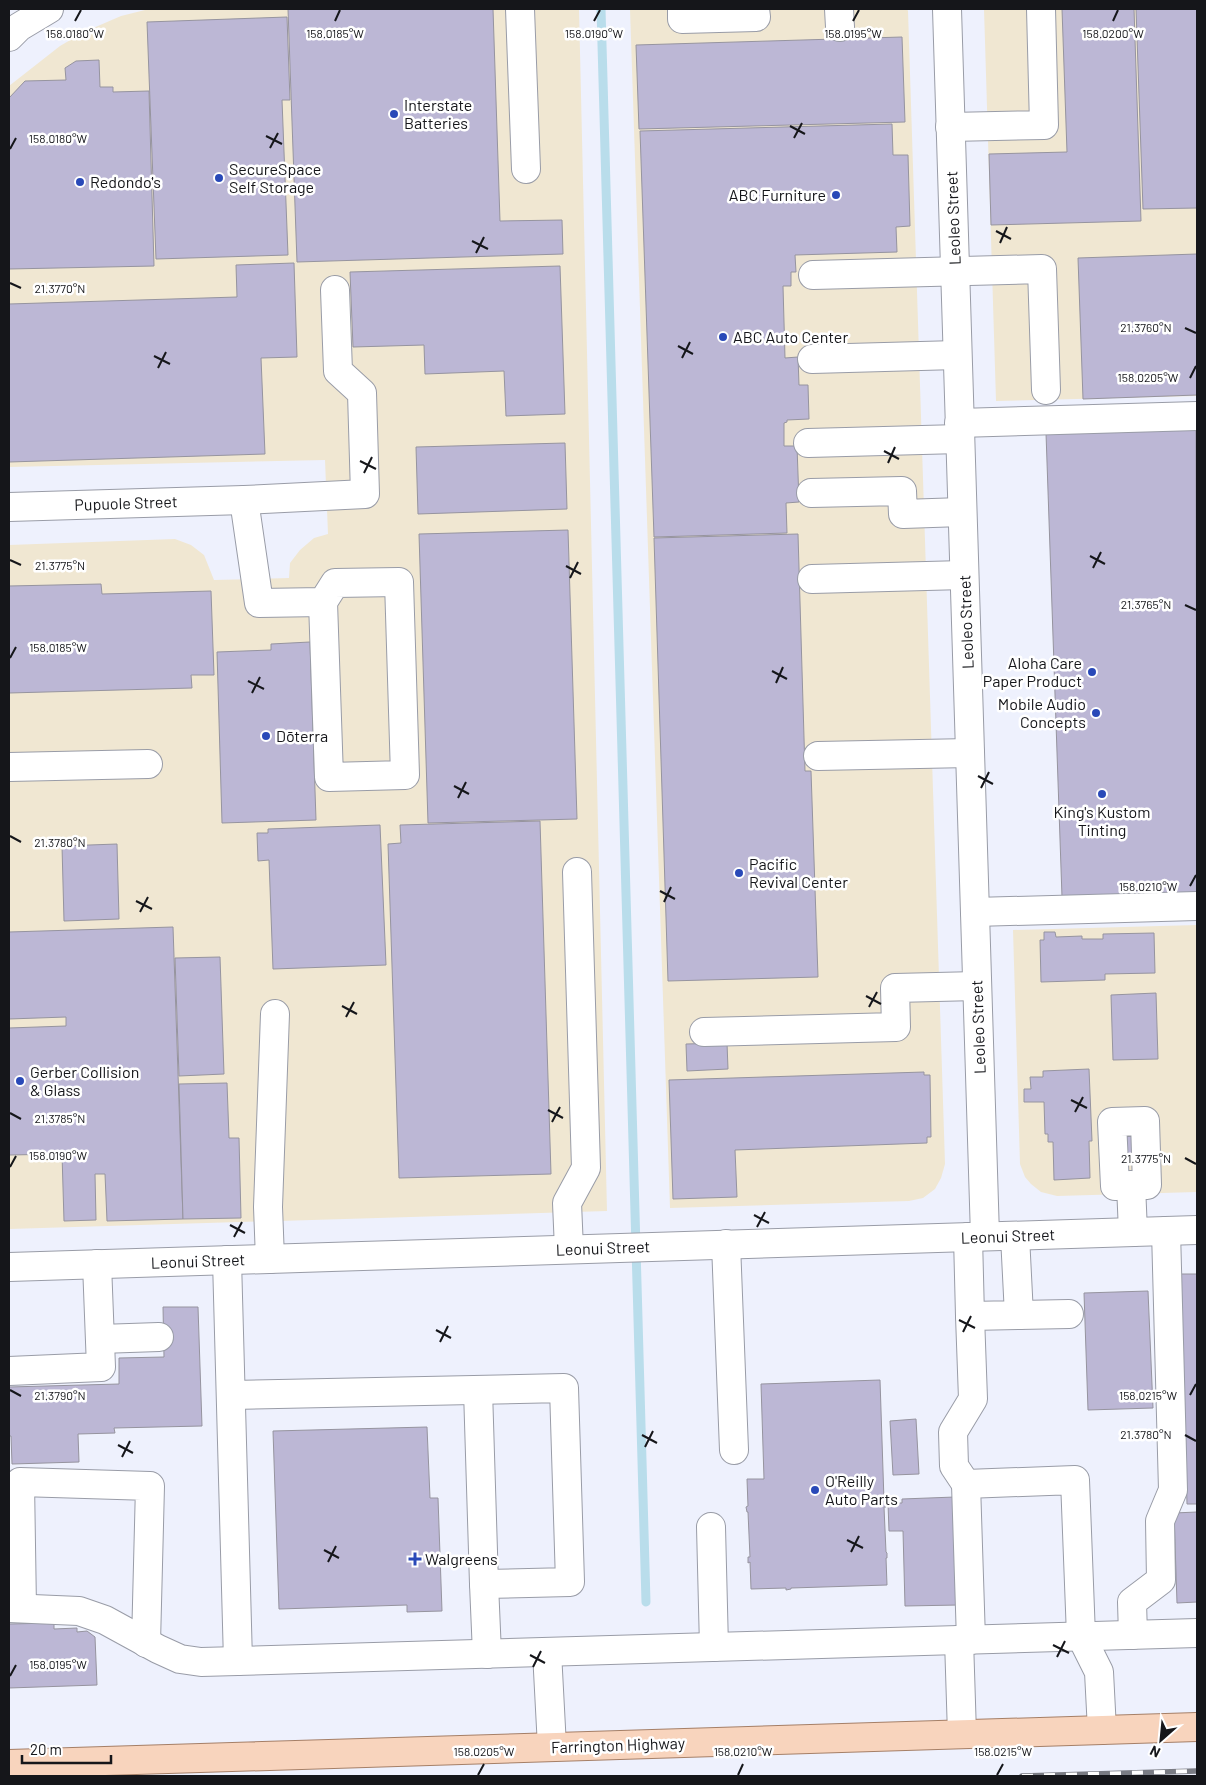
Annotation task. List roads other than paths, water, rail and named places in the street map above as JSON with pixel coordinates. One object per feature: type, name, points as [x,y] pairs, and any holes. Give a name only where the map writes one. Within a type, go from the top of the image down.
[{"type":"main road","name":"Farrington Highway","points":[[9,1764],[1197,1727]]},
{"type":"street","points":[[520,9],[526,169]]},
{"type":"street","points":[[682,9],[682,19],[756,17],[756,9]]},
{"type":"street","name":"Leoleo Street","points":[[947,9],[977,986],[976,1236],[970,1316],[973,1399],[953,1432],[954,1466],[966,1484]]},
{"type":"street","points":[[950,127],[1044,125],[1041,9]]},
{"type":"street","points":[[9,36],[39,11]]},
{"type":"street","points":[[813,275],[1042,269],[1046,390]]},
{"type":"street","name":"Pupuole Street","points":[[9,507],[244,500],[365,494],[362,393],[338,371],[335,290]]},
{"type":"street","points":[[812,359],[957,354]]},
{"type":"street","points":[[808,443],[1197,416]]},
{"type":"street","points":[[811,493],[902,491],[903,514],[962,512]]},
{"type":"street","points":[[244,500],[259,603],[323,602]]},
{"type":"street","points":[[812,579],[964,575]]},
{"type":"street","points":[[399,582],[405,775],[329,777],[323,602],[335,583],[399,582]]},
{"type":"street","points":[[818,756],[970,753]]},
{"type":"street","points":[[9,768],[148,764]]},
{"type":"street","points":[[570,1249],[568,1203],[586,1168],[577,872]]},
{"type":"street","points":[[975,912],[1197,906]]},
{"type":"street","points":[[704,1032],[896,1027],[895,988],[977,986]]},
{"type":"street","points":[[270,1259],[268,1207],[274,1014]]},
{"type":"street","points":[[1131,1185],[1133,1232]]},
{"type":"street","points":[[1133,1635],[1132,1602],[1161,1580],[1160,1521],[1173,1490],[1166,1230]]},
{"type":"street","name":"Leonui Street","points":[[9,1267],[1197,1230]]},
{"type":"street","points":[[1015,1236],[1019,1315]]},
{"type":"street","points":[[726,1244],[734,1450]]},
{"type":"street","points":[[227,1260],[238,1661]]},
{"type":"street","points":[[9,1371],[101,1367],[97,1264]]},
{"type":"street","points":[[970,1316],[1068,1314]]},
{"type":"street","points":[[100,1339],[159,1337]]},
{"type":"street","points":[[231,1395],[564,1388],[570,1582],[484,1584]]},
{"type":"street","points":[[478,1390],[487,1654]]},
{"type":"street","points":[[962,1734],[966,1484],[1075,1480],[1081,1636],[1099,1672],[1102,1730]]},
{"type":"street","points":[[146,1643],[150,1486],[20,1482],[16,1608],[79,1611],[105,1620],[146,1643],[180,1658],[201,1662],[1197,1633]]},
{"type":"street","points":[[711,1527],[714,1647]]},
{"type":"street","points":[[547,1652],[552,1747]]},
{"type":"waterway","points":[[601,9],[646,1602]]},
{"type":"railway","points":[[1022,1776],[1197,1771]]},
{"type":"place","name":"Interstate Batteries","points":[[394,114]]},
{"type":"place","name":"SecureSpace Self Storage","points":[[219,178]]},
{"type":"place","name":"Redondo's","points":[[80,182]]},
{"type":"place","name":"ABC Furniture","points":[[836,195]]},
{"type":"place","name":"ABC Auto Center","points":[[723,337]]},
{"type":"place","name":"Aloha Care Paper Product","points":[[1092,672]]},
{"type":"place","name":"Mobile Audio Concepts","points":[[1096,713]]},
{"type":"place","name":"Dōterra","points":[[266,736]]},
{"type":"place","name":"King's Kustom Tinting","points":[[1102,794]]},
{"type":"place","name":"Pacific Revival Center","points":[[739,873]]},
{"type":"place","name":"Gerber Collision & Glass","points":[[20,1081]]},
{"type":"place","name":"O'Reilly Auto Parts","points":[[815,1490]]},
{"type":"place","name":"Walgreens","points":[[415,1559]]}]
